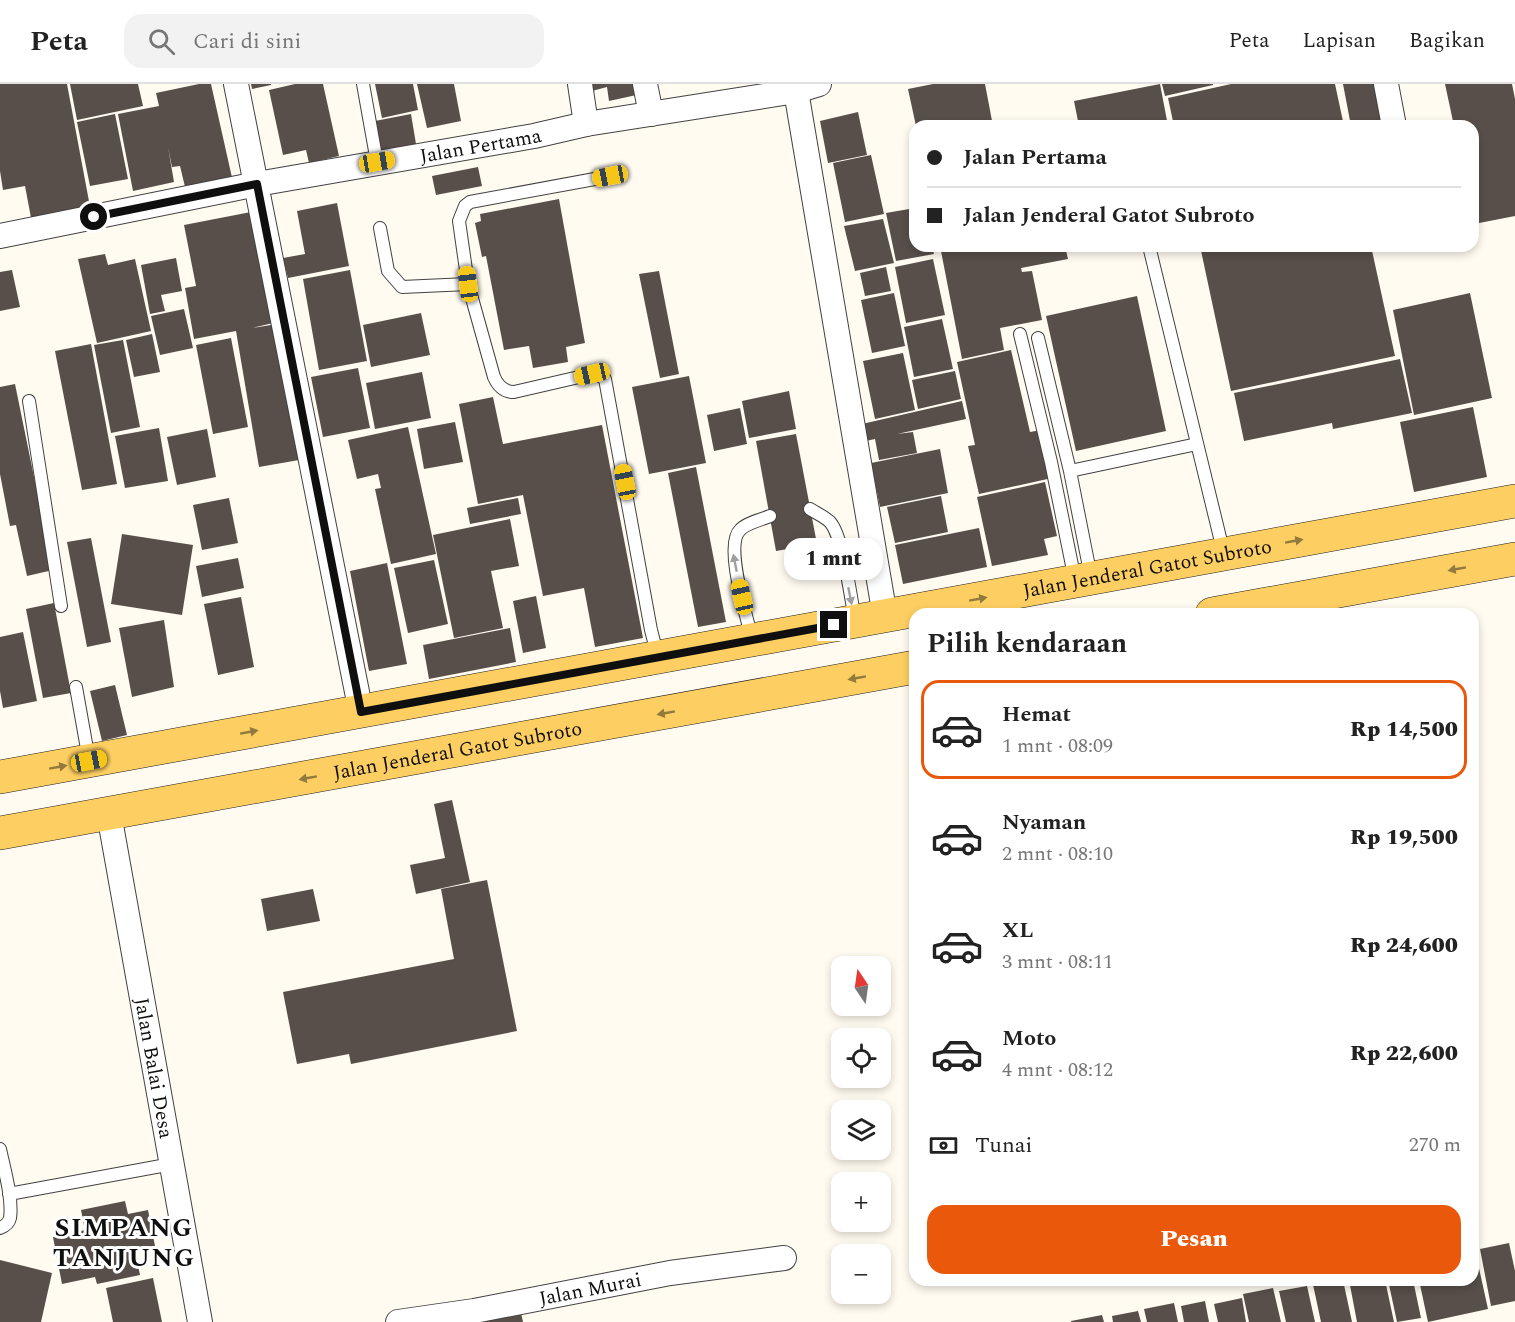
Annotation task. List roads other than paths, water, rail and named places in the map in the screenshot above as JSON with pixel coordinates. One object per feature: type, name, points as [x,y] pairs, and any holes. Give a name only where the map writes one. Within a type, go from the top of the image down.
[{"type":"main road","name":"Jalan Jenderal Gatot Subroto","points":[[926,608],[1515,501]]},
{"type":"main road","points":[[1244,608],[1515,558]]},
{"type":"main road","name":"Jalan Jenderal Gatot Subroto","points":[[0,777],[909,611]]},
{"type":"main road","name":"Jalan Jenderal Gatot Subroto","points":[[0,833],[909,669]]},
{"type":"street","points":[[236,84],[361,712]]},
{"type":"street","points":[[580,84],[586,124]]},
{"type":"street","points":[[645,84],[651,114]]},
{"type":"street","points":[[1386,84],[1393,120]]},
{"type":"street","points":[[812,86],[870,618]]},
{"type":"street","name":"Jalan Pertama","points":[[0,236],[257,184],[534,136],[586,124],[812,86]]},
{"type":"street","name":"Jalan Balai Desa","points":[[109,814],[200,1322]]},
{"type":"street","name":"Jalan Murai","points":[[398,1322],[475,1316],[670,1273],[784,1258]]},
{"type":"lane","points":[[363,84],[377,162]]},
{"type":"lane","points":[[610,176],[470,202],[465,206],[459,221],[468,284],[495,377],[501,387],[508,392],[514,392],[592,374],[605,379],[658,657]]},
{"type":"lane","points":[[380,228],[388,271],[402,287],[468,284]]},
{"type":"lane","points":[[1150,252],[1224,554]]},
{"type":"lane","points":[[1020,334],[1083,580]]},
{"type":"lane","points":[[1038,338],[1070,471],[1083,580]]},
{"type":"lane","points":[[29,401],[61,606]]},
{"type":"lane","points":[[1070,471],[1197,444]]},
{"type":"lane","points":[[810,509],[830,523],[834,529],[870,618]]},
{"type":"lane","points":[[752,640],[732,554],[734,539],[740,529],[770,516]]},
{"type":"lane","points":[[76,687],[89,761]]},
{"type":"lane","points":[[0,1149],[9,1194],[10,1219],[0,1228]]},
{"type":"lane","points":[[9,1194],[172,1164]]},
{"type":"district","name":"SIMPANG TANJUNG","points":[[124,1242]]}]
